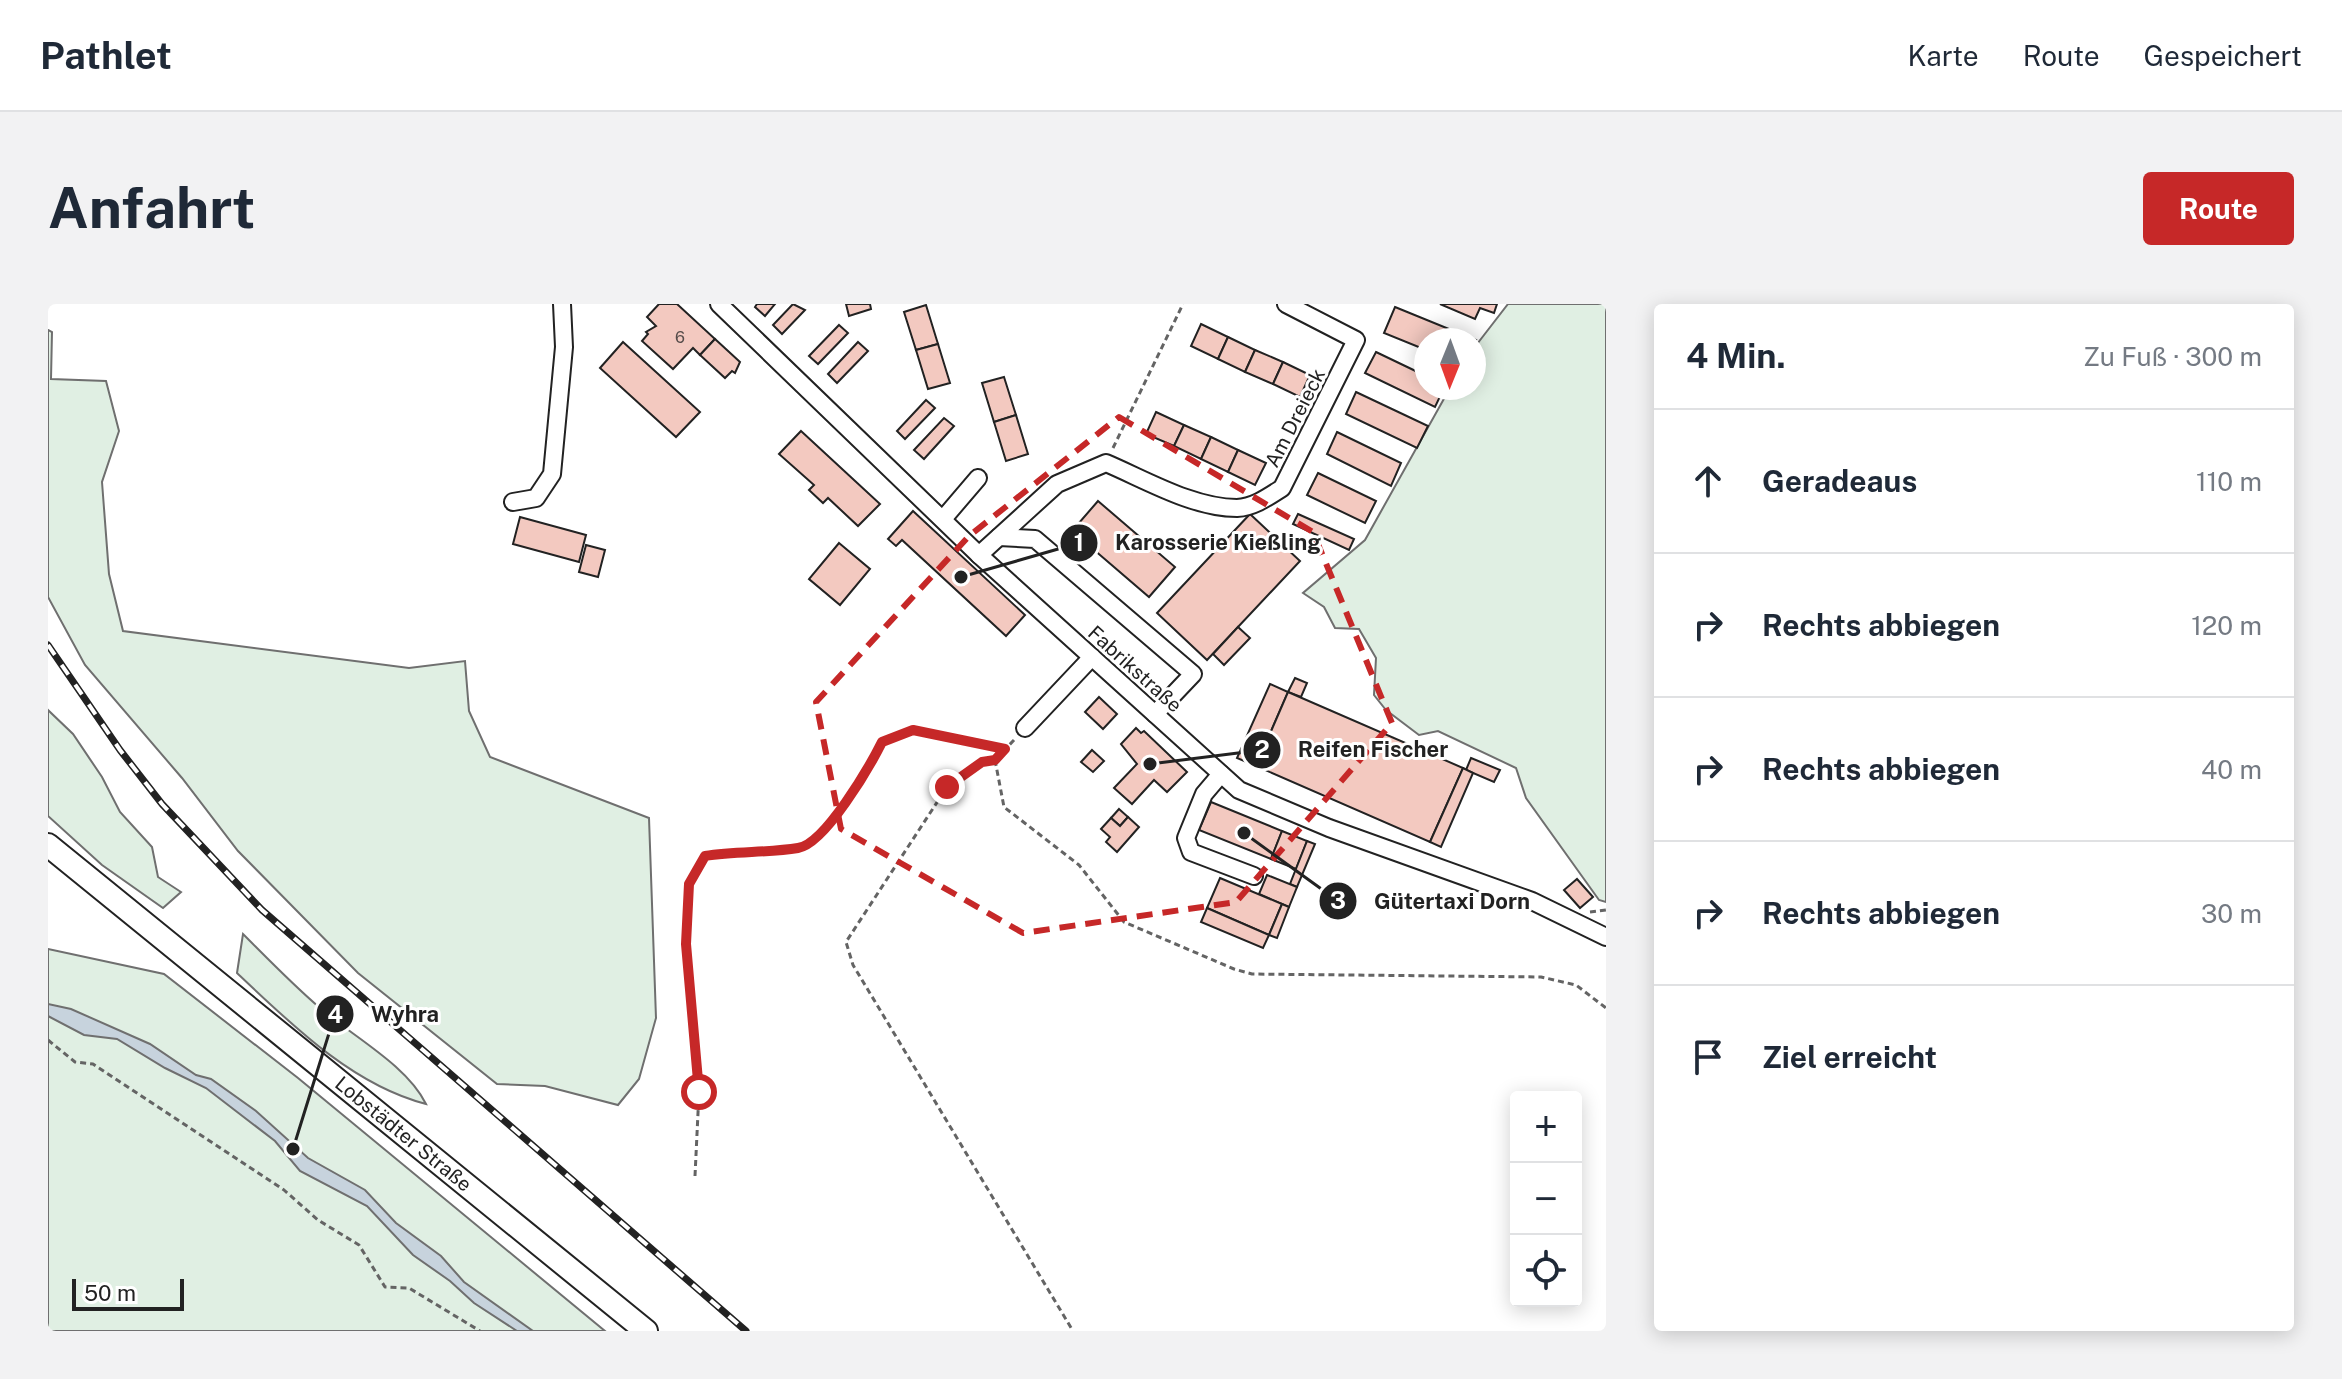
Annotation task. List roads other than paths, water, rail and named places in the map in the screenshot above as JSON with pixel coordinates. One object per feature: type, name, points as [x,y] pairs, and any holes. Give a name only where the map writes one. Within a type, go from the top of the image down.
[{"type":"main road","name":"Lobstädter Straße","points":[[48,845],[646,1331]]},
{"type":"street","points":[[513,502],[536,498],[552,474],[564,347],[562,304]]},
{"type":"street","name":"Fabrikstraße","points":[[719,304],[979,555],[1239,790],[1329,828],[1532,901],[1606,937]]},
{"type":"street","name":"Am Dreieck","points":[[999,537],[1057,484],[1106,463],[1202,503],[1238,508],[1260,502],[1282,488],[1356,340],[1286,304]]},
{"type":"street","points":[[943,519],[978,478]]},
{"type":"street","points":[[979,555],[999,537],[1035,539],[1193,674],[1155,714]]},
{"type":"street","points":[[1025,728],[1092,657]]},
{"type":"street","points":[[1221,774],[1204,794],[1186,838],[1191,852],[1254,876]]},
{"type":"railway","points":[[48,645],[120,750],[162,804],[262,910],[746,1331]]},
{"type":"place","name":"Karosserie Kießling","points":[[961,577]]},
{"type":"place","name":"Reifen Fischer","points":[[1150,764]]},
{"type":"place","name":"Gütertaxi Dorn","points":[[1244,833]]},
{"type":"place","name":"Wyhra","points":[[293,1149]]}]
